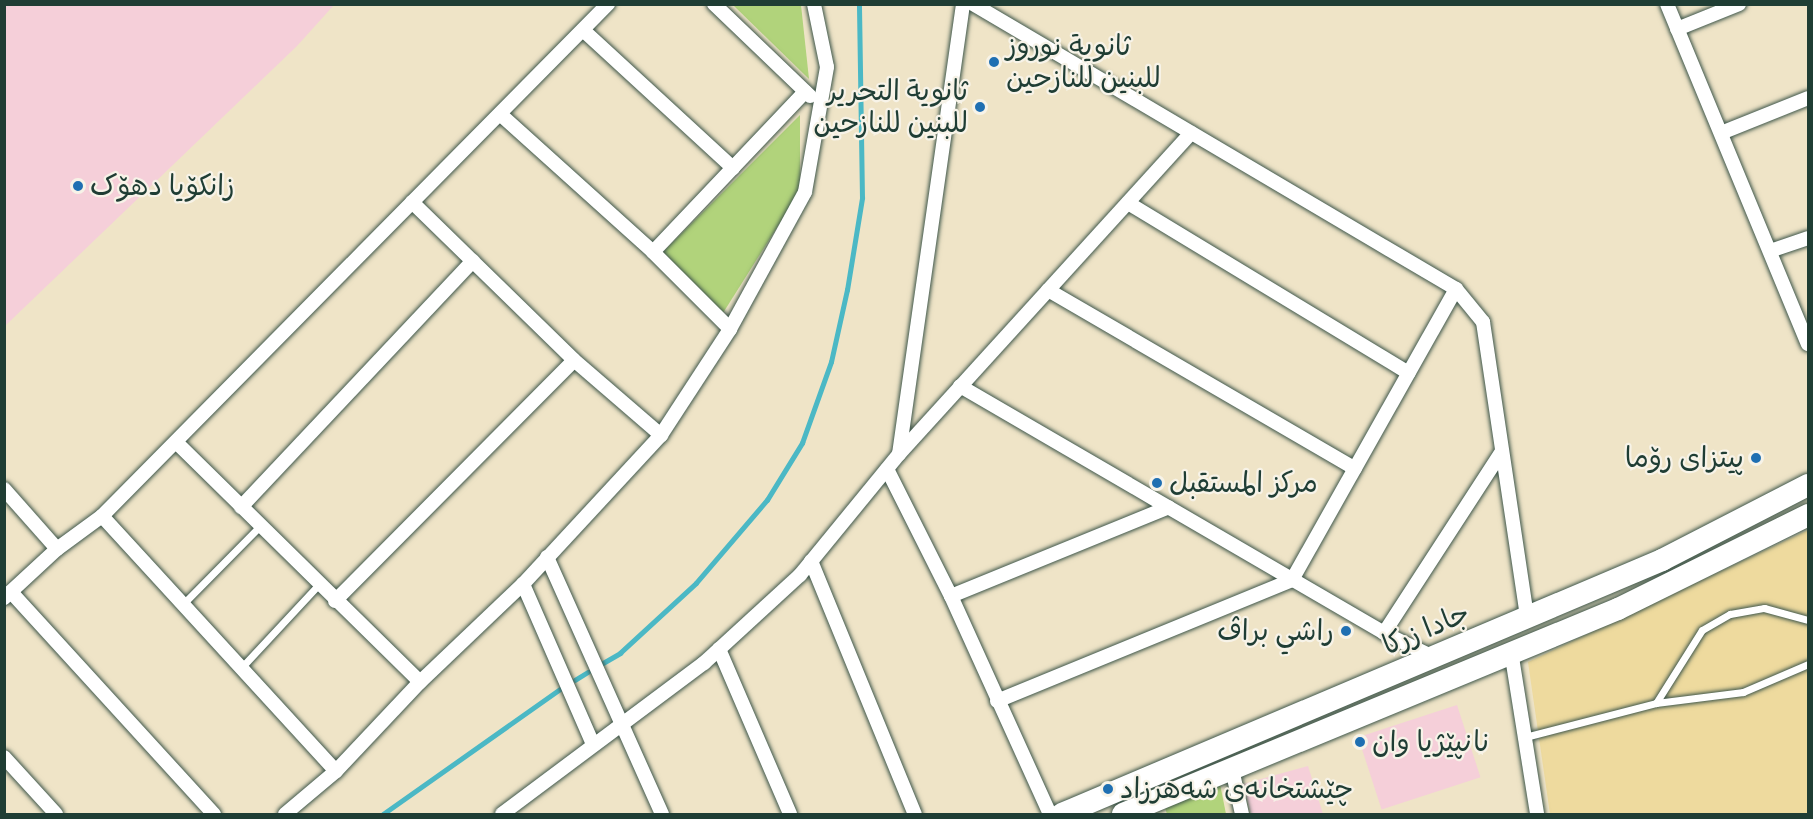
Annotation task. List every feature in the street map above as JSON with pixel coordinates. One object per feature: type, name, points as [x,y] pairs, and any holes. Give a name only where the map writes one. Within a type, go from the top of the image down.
[{"type":"main road","name":"جادا زرکا","points":[[1062,814],[1662,560],[1809,485]]},
{"type":"main road","name":"جادا زرکا","points":[[1123,814],[1150,809],[1232,769],[1511,651],[1618,609],[1809,515]]},
{"type":"street","points":[[214,814],[8,595],[57,549],[102,516],[608,4]]},
{"type":"street","points":[[714,4],[820,106]]},
{"type":"street","points":[[285,814],[336,771],[420,682],[524,584],[662,435],[730,329],[805,192],[827,67],[814,4]]},
{"type":"street","points":[[899,454],[963,4]]},
{"type":"street","points":[[973,4],[1456,289],[1483,322],[1527,618]]},
{"type":"street","points":[[1667,4],[1809,344]]},
{"type":"street","points":[[1677,29],[1739,4]]},
{"type":"street","points":[[583,30],[733,168]]},
{"type":"street","points":[[653,252],[806,92]]},
{"type":"street","points":[[1720,133],[1809,98]]},
{"type":"street","points":[[500,114],[653,252],[730,329]]},
{"type":"street","points":[[502,814],[719,649],[812,561],[899,454],[1191,133]]},
{"type":"street","points":[[412,202],[574,360],[662,435]]},
{"type":"street","points":[[1128,202],[1409,373]]},
{"type":"street","points":[[1770,251],[1809,238]]},
{"type":"street","points":[[241,507],[473,261]]},
{"type":"street","points":[[997,701],[1292,580],[1456,289]]},
{"type":"street","points":[[1048,290],[1355,469]]},
{"type":"street","points":[[335,601],[574,360]]},
{"type":"street","points":[[960,386],[1384,633],[1435,658]]},
{"type":"street","points":[[176,442],[335,601],[420,682]]},
{"type":"street","points":[[1384,633],[1501,453]]},
{"type":"street","points":[[887,469],[951,596],[1050,814]]},
{"type":"street","points":[[4,489],[57,549]]},
{"type":"street","points":[[951,596],[1169,507]]},
{"type":"street","points":[[102,516],[336,771]]},
{"type":"street","points":[[547,557],[662,814]]},
{"type":"street","points":[[812,561],[915,814]]},
{"type":"street","points":[[524,584],[593,744]]},
{"type":"street","points":[[719,649],[790,814]]},
{"type":"street","points":[[1511,651],[1536,814]]},
{"type":"street","points":[[8,766],[56,814]]},
{"type":"street","points":[[1232,769],[1242,814]]},
{"type":"lane","points":[[183,604],[260,526]]},
{"type":"lane","points":[[241,668],[319,584]]},
{"type":"lane","points":[[1656,703],[1702,630],[1730,614],[1764,608],[1809,620]]},
{"type":"lane","points":[[1524,737],[1656,703],[1743,692],[1809,664]]},
{"type":"shaded area","name":"زانکۆیا دهۆک","points":[[5,4],[334,5],[297,46],[5,326]]},
{"type":"shaded area","points":[[1457,705],[1480,777],[1382,809],[1358,737]]},
{"type":"shaded area","points":[[1308,766],[1323,814],[1251,814],[1243,784]]},
{"type":"green space","points":[[733,5],[801,5],[809,79]]},
{"type":"green space","points":[[800,115],[800,191],[723,313],[663,252]]},
{"type":"green space","points":[[1220,784],[1226,814],[1167,814],[1165,808]]},
{"type":"sand","points":[[1808,530],[1808,814],[1550,814],[1528,662]]},
{"type":"waterway","points":[[603,663],[620,653],[696,583],[767,500],[802,443],[831,362],[847,290],[862,198],[859,4]]},
{"type":"waterway","points":[[575,680],[588,672]]},
{"type":"waterway","points":[[383,814],[560,689]]},
{"type":"place","name":"ثانوية نوروز للبنين للنازحين","points":[[994,62]]},
{"type":"place","name":"ثانوية التحرير للبنين للنازحين","points":[[980,107]]},
{"type":"place","name":"زانکۆیا دهۆک","points":[[78,186]]},
{"type":"place","name":"پیتزای رۆما","points":[[1756,458]]},
{"type":"place","name":"مركز المستقبل","points":[[1157,483]]},
{"type":"place","name":"راشي براڤ","points":[[1346,631]]},
{"type":"place","name":"نانپێژیا وان","points":[[1360,742]]},
{"type":"place","name":"چێشتخانەی شەهرزاد","points":[[1108,789]]}]
